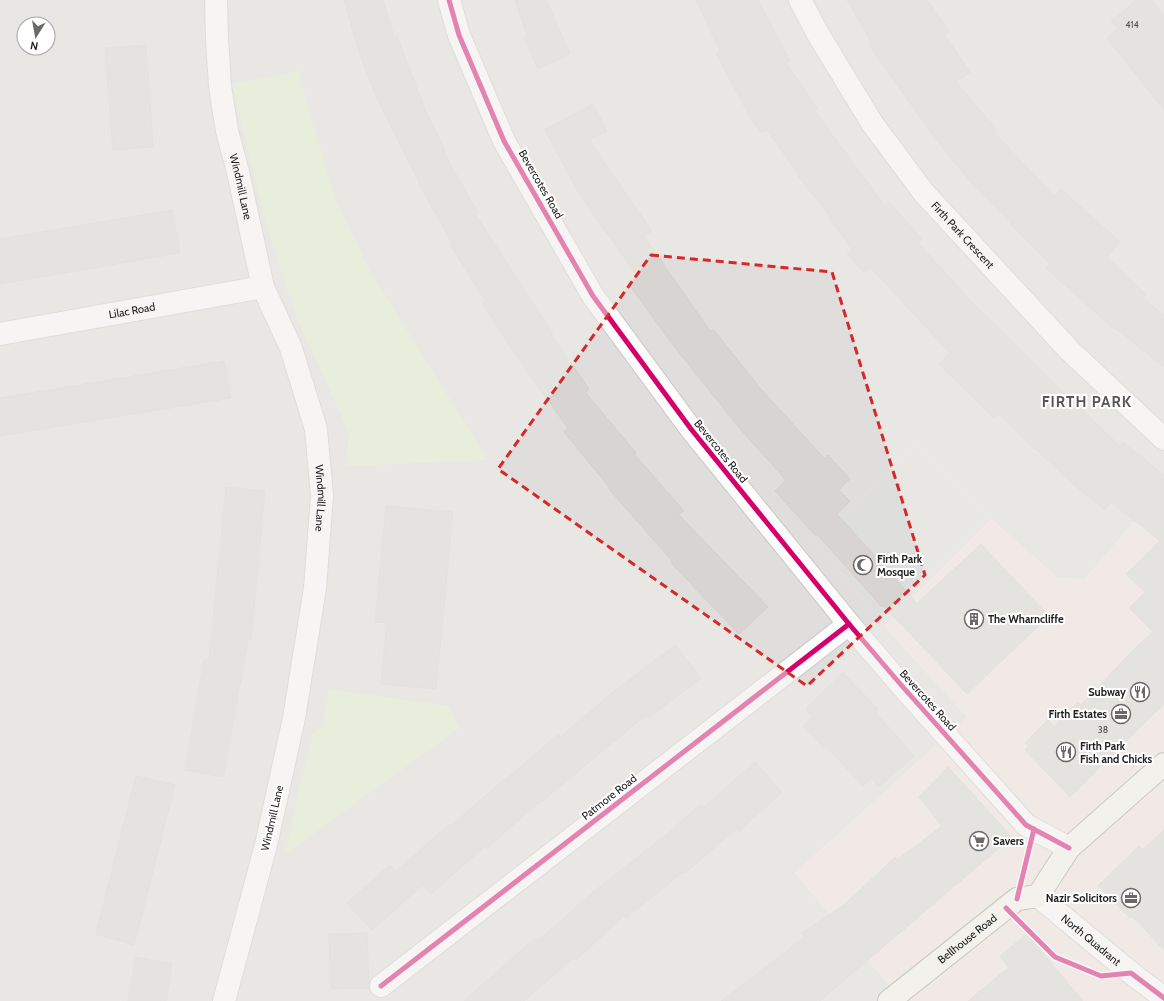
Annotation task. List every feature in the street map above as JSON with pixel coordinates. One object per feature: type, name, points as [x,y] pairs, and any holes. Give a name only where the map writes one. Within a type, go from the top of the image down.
[{"type":"main road","points":[[1038,896],[1069,848],[1164,764]]},
{"type":"main road","name":"Bellhouse Road","points":[[889,1001],[1017,900],[1038,896]]},
{"type":"street","name":"Windmill Lane","points":[[216,0],[220,86],[227,131],[238,172],[263,287],[291,348],[316,429],[322,496],[315,588],[294,718],[266,846],[224,1001]]},
{"type":"street","name":"Bevercotes Road","points":[[448,0],[459,35],[504,141],[593,296],[691,429],[849,624],[902,686],[1026,825],[1069,848]]},
{"type":"street","name":"Firth Park Crescent","points":[[800,0],[818,34],[872,123],[924,193],[1070,350],[1164,440]]},
{"type":"street","name":"Lilac Road","points":[[0,334],[263,287]]},
{"type":"street","name":"Patmore Road","points":[[381,986],[849,624]]},
{"type":"street","name":"North Quadrant","points":[[1038,896],[1130,973],[1164,998]]},
{"type":"highlighted area","points":[[651,255],[832,272],[925,575],[807,686],[498,469]]},
{"type":"shaded area","points":[[0,0],[1164,0],[1164,486],[1084,580],[1057,577],[991,519],[918,446],[815,541],[884,626],[967,717],[795,873],[902,1001],[0,1001]]},
{"type":"shaded area","points":[[918,446],[991,519],[884,626],[815,541]]},
{"type":"shaded area","points":[[1164,486],[1164,1001],[902,1001],[795,873],[967,717],[884,626],[991,519],[1057,577],[1084,580]]},
{"type":"green space","points":[[298,71],[336,202],[371,273],[488,460],[346,466],[349,432],[295,314],[266,225],[232,84]]},
{"type":"green space","points":[[329,689],[448,706],[459,728],[284,855],[312,734],[322,726]]},
{"type":"building","points":[[344,0],[383,0],[394,37],[397,36],[426,112],[445,150],[443,151],[478,213],[476,215],[553,334],[551,335],[589,389],[585,392],[636,453],[634,454],[684,511],[679,515],[768,607],[739,634],[671,563],[673,562],[609,489],[610,488],[564,432],[568,428],[510,347],[483,304],[486,302],[450,245],[453,244],[418,183],[419,182],[377,99],[359,52]]},
{"type":"building","points":[[515,0],[546,0],[570,54],[538,69],[524,37],[527,36]]},
{"type":"building","points":[[696,0],[758,0],[790,61],[786,63],[817,108],[814,110],[885,206],[889,202],[922,239],[918,243],[986,317],[987,316],[1059,388],[1120,446],[1123,442],[1164,475],[1164,704],[1070,797],[1025,750],[1029,746],[1025,743],[1048,720],[1054,727],[1078,702],[1081,705],[1135,648],[1153,632],[1129,608],[1145,592],[1126,574],[1160,541],[1111,502],[1105,510],[1074,485],[1035,448],[1034,449],[999,414],[994,418],[939,364],[950,353],[870,267],[864,272],[847,254],[852,249],[829,218],[831,217],[798,176],[799,175],[767,130],[761,133],[751,119],[716,53],[720,51]]},
{"type":"building","points":[[847,0],[927,0],[949,31],[944,34],[970,72],[956,82],[997,130],[994,133],[1055,196],[1061,189],[1120,242],[1107,257],[1146,295],[1143,298],[1164,315],[1164,367],[1115,328],[1114,329],[1046,268],[1050,264],[972,184],[934,137],[869,45],[872,43]]},
{"type":"building","points":[[1137,0],[1152,0],[1164,15],[1164,110],[1107,38],[1118,29],[1111,21]]},
{"type":"building","points":[[146,45],[153,147],[113,150],[105,48]]},
{"type":"building","points":[[593,104],[607,131],[589,140],[652,231],[644,236],[710,331],[713,329],[760,388],[825,459],[828,455],[850,479],[839,490],[850,501],[837,514],[917,603],[981,544],[1049,616],[967,694],[884,606],[882,607],[817,534],[815,535],[775,491],[786,480],[741,430],[673,345],[628,283],[637,276],[580,195],[545,130]]},
{"type":"building","points":[[172,210],[180,253],[0,284],[0,239]]},
{"type":"building","points":[[224,361],[231,398],[0,436],[0,398]]},
{"type":"building","points":[[226,487],[265,491],[251,640],[248,640],[223,777],[185,770],[204,660],[209,660]]},
{"type":"building","points":[[386,506],[453,512],[436,689],[381,684],[387,623],[375,622]]},
{"type":"building","points":[[675,645],[701,678],[649,718],[646,715],[539,804],[538,803],[486,849],[484,847],[431,894],[423,885],[372,930],[347,903],[390,865],[396,871],[558,734],[560,737],[614,691]]},
{"type":"building","points":[[843,673],[878,709],[875,712],[914,756],[879,787],[871,778],[863,786],[826,746],[824,748],[803,726],[813,717],[806,709]]},
{"type":"building","points":[[755,762],[782,792],[739,831],[737,828],[684,874],[683,872],[626,918],[624,916],[576,960],[573,958],[524,1001],[464,1001],[535,938],[538,941],[592,893],[667,834],[701,804],[704,807]]},
{"type":"building","points":[[948,767],[1012,837],[820,1001],[721,1001],[805,937],[802,933],[844,905],[895,857],[897,860],[942,826],[919,797]]},
{"type":"building","points":[[136,776],[175,785],[134,945],[96,934]]},
{"type":"building","points":[[1164,830],[1164,950],[1132,916],[1130,918],[1098,886],[1139,846],[1142,850]]},
{"type":"building","points":[[367,933],[369,988],[331,989],[329,934]]},
{"type":"building","points":[[1027,934],[1083,1001],[968,1001],[1009,967],[1000,956]]},
{"type":"building","points":[[136,957],[172,964],[166,1001],[128,1001]]},
{"type":"cycle path","points":[[449,0],[459,35],[504,141],[593,296],[691,429],[849,624],[902,686],[1026,825],[1069,848]]},
{"type":"cycle path","points":[[381,986],[849,624]]},
{"type":"cycle path","points":[[1017,899],[1034,829]]},
{"type":"cycle path","points":[[1006,908],[1055,957],[1101,976],[1131,973],[1164,998]]},
{"type":"place","name":"Firth Park Mosque","points":[[863,565]]},
{"type":"place","name":"The Wharncliffe","points":[[974,619]]},
{"type":"place","name":"Subway","points":[[1140,692]]},
{"type":"place","name":"Firth Estates","points":[[1121,714]]},
{"type":"place","name":"Firth Park Fish and Chicks","points":[[1066,752]]},
{"type":"place","name":"Savers","points":[[979,841]]},
{"type":"place","name":"Nazir Solicitors","points":[[1131,898]]},
{"type":"district","name":"FIRTH PARK","points":[[1087,402]]}]
